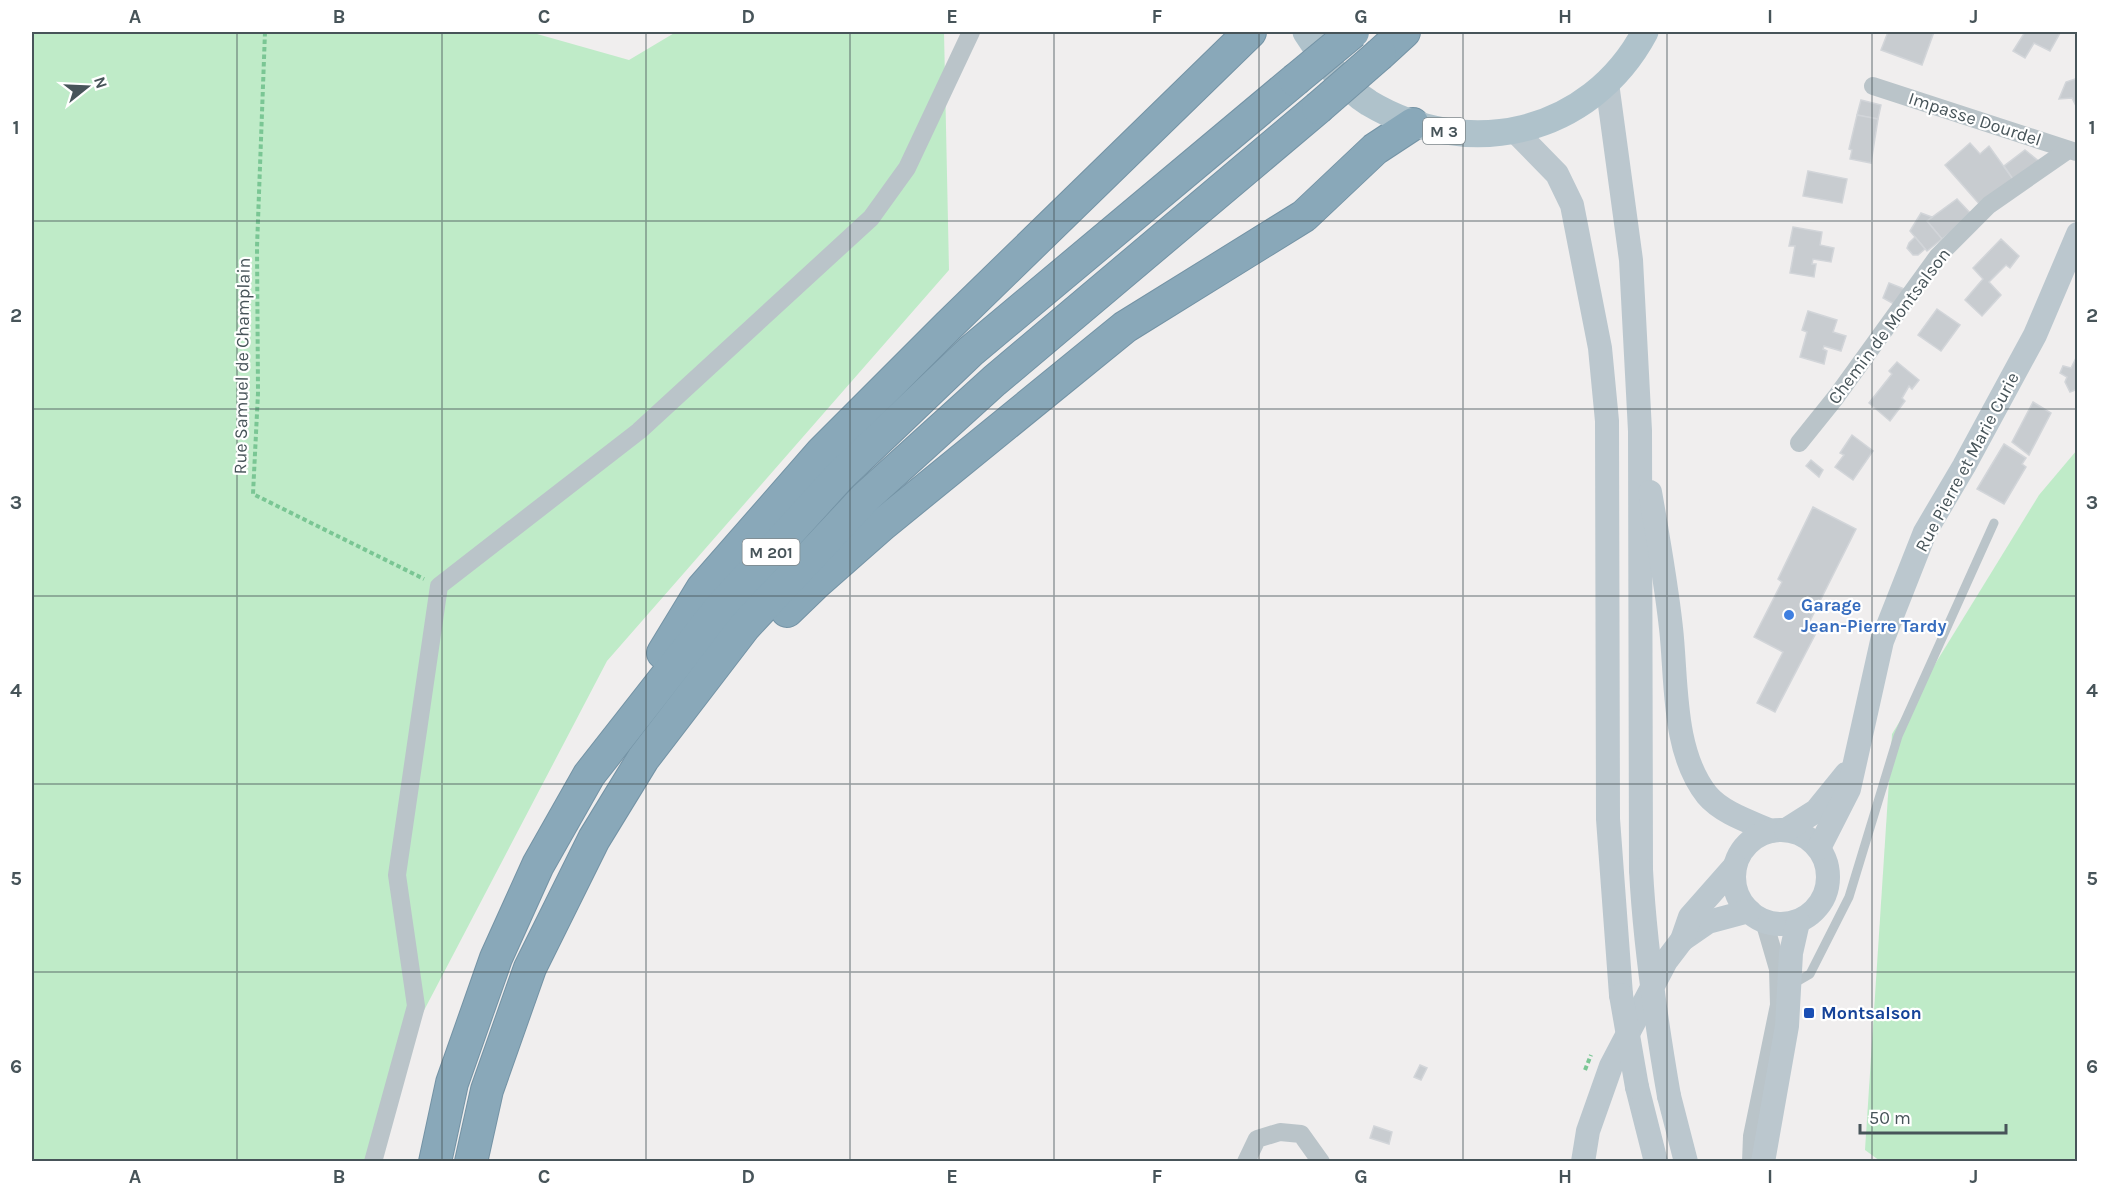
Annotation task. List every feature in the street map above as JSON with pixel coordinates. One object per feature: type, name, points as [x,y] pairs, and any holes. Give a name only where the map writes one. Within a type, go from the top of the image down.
[{"type":"highway","points":[[589,775],[702,589],[760,521],[822,452],[948,326],[1250,32]]},
{"type":"highway","name":"M 201","points":[[435,1161],[452,1083],[496,958],[538,865],[589,775],[720,608],[840,476],[971,351],[1353,32]]},
{"type":"highway","name":"M 201","points":[[471,1161],[487,1090],[530,968],[594,839],[643,759],[745,626],[866,497],[994,381],[1318,108],[1404,32]]},
{"type":"highway","points":[[548,931],[666,753],[748,651],[816,583],[1018,412],[1125,327],[1304,216],[1374,149],[1413,124]]},
{"type":"main road","name":"M 3","points":[[1306,32],[1330,68],[1368,102],[1413,124],[1464,135],[1515,131],[1559,116],[1580,105],[1607,83],[1634,51],[1645,32]]},
{"type":"main road","points":[[1607,83],[1631,260],[1640,431],[1641,870],[1644,926],[1654,1010],[1669,1096],[1686,1161]]},
{"type":"main road","points":[[1515,131],[1557,174],[1572,205],[1600,348],[1606,421],[1608,819],[1621,995],[1637,1087],[1656,1161]]},
{"type":"main road","name":"Rue Pierre et Marie Curie","points":[[1819,848],[1849,789],[1882,641],[1925,532],[1964,466],[2035,335],[2078,234]]},
{"type":"main road","points":[[1640,431],[1663,565],[1680,719],[1688,759],[1698,783],[1710,798],[1739,818],[1778,831],[1798,833],[1819,848],[1826,861],[1829,876],[1827,891],[1816,909],[1798,922],[1775,924],[1756,916],[1736,890],[1736,866]]},
{"type":"main road","points":[[1682,940],[1690,917],[1736,866],[1748,844],[1816,812],[1853,765]]},
{"type":"main road","points":[[1583,1161],[1588,1131],[1611,1066],[1666,961],[1682,940],[1708,922],[1756,916]]},
{"type":"main road","points":[[1763,1161],[1786,1026],[1791,953],[1798,922]]},
{"type":"street","points":[[373,1161],[416,1006],[397,875],[439,586],[639,431],[871,218],[907,168],[972,32]]},
{"type":"street","name":"Impasse Dourdel","points":[[1873,86],[2073,151]]},
{"type":"street","name":"Chemin de Montsalson","points":[[1799,443],[1836,397],[1938,256],[1989,205],[2073,151]]},
{"type":"street","points":[[1750,1161],[1752,1136],[1779,1005],[1778,969],[1756,916]]},
{"type":"street","points":[[1246,1161],[1257,1139],[1280,1132],[1301,1134],[1321,1161]]},
{"type":"lane","points":[[1790,986],[1810,974],[1849,897],[1898,736],[1994,523]]},
{"type":"path","name":"Rue Samuel de Champlain","points":[[265,32],[257,247],[258,393],[253,494],[439,586]]},
{"type":"green space","points":[[32,32],[530,32],[629,60],[676,32],[944,32],[949,270],[607,661],[408,1041],[374,1161],[32,1161]]},
{"type":"green space","points":[[2077,450],[2077,1161],[1880,1161],[1865,1150],[1892,734],[2039,495]]},
{"type":"building","points":[[1888,32],[1934,32],[1922,65],[1881,50]]},
{"type":"building","points":[[2025,32],[2060,33],[2050,51],[2034,43],[2025,58],[2013,51]]},
{"type":"building","points":[[2078,78],[2078,110],[2072,98],[2059,99],[2066,82]]},
{"type":"building","points":[[1861,100],[1881,105],[1878,119],[1857,115]]},
{"type":"building","points":[[1857,115],[1878,119],[1871,163],[1850,159],[1852,150],[1849,149]]},
{"type":"building","points":[[1970,143],[1980,154],[1989,146],[2015,182],[1982,207],[1945,165]]},
{"type":"building","points":[[2025,150],[2041,163],[2015,182],[2004,166]]},
{"type":"building","points":[[1808,171],[1847,179],[1842,203],[1803,196]]},
{"type":"building","points":[[1957,199],[1972,215],[1942,239],[1927,221]]},
{"type":"building","points":[[1921,213],[1932,217],[1927,221],[1942,239],[1927,251],[1910,231]]},
{"type":"building","points":[[1793,227],[1822,232],[1820,245],[1834,248],[1831,262],[1813,259],[1812,264],[1816,264],[1814,277],[1790,273],[1795,246],[1789,246]]},
{"type":"building","points":[[1915,237],[1925,249],[1918,255],[1913,255],[1907,248]]},
{"type":"building","points":[[2001,239],[2019,256],[2010,268],[2006,265],[1989,282],[2001,295],[1982,316],[1965,300],[1983,279],[1973,268]]},
{"type":"building","points":[[1889,283],[1907,290],[1894,304],[1883,298]]},
{"type":"building","points":[[1937,309],[1960,325],[1941,351],[1918,335]]},
{"type":"building","points":[[1808,311],[1837,320],[1833,332],[1846,336],[1841,351],[1824,346],[1823,349],[1827,351],[1824,364],[1800,357],[1807,332],[1802,330]]},
{"type":"building","points":[[2076,358],[2078,389],[2070,392],[2065,382],[2067,377],[2060,373],[2063,366],[2071,368]]},
{"type":"building","points":[[1897,362],[1919,380],[1912,389],[1909,386],[1902,398],[1905,401],[1890,421],[1869,403],[1892,374],[1889,371]]},
{"type":"building","points":[[2033,402],[2051,413],[2029,455],[2012,442]]},
{"type":"building","points":[[1852,435],[1873,451],[1853,480],[1835,467],[1844,455],[1840,453]]},
{"type":"building","points":[[2004,444],[2026,458],[2022,464],[2026,467],[2004,504],[1977,489]]},
{"type":"building","points":[[1811,460],[1823,470],[1819,477],[1806,466]]},
{"type":"building","name":"Garage Jean-Pierre Tardy","points":[[1813,507],[1856,529],[1807,627],[1816,633],[1775,712],[1757,703],[1783,652],[1754,637],[1782,582],[1778,579]]},
{"type":"building","points":[[1420,1065],[1427,1068],[1421,1080],[1414,1077]]},
{"type":"building","points":[[1374,1126],[1392,1132],[1389,1144],[1370,1138]]},
{"type":"place","name":"Garage Jean-Pierre Tardy","points":[[1789,615]]},
{"type":"place","name":"Montsalson","points":[[1809,1013]]}]
